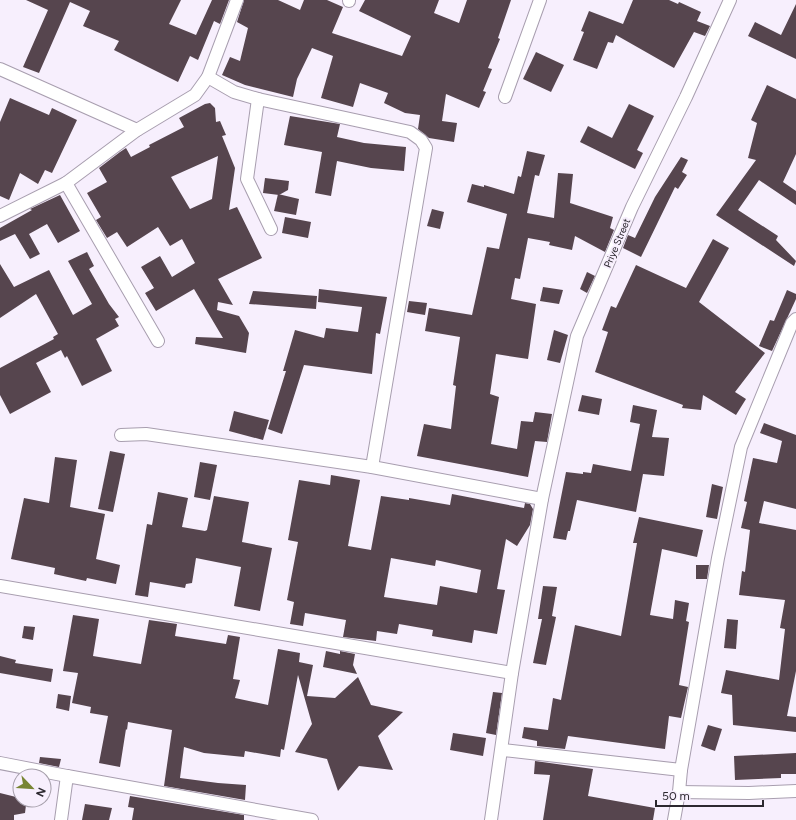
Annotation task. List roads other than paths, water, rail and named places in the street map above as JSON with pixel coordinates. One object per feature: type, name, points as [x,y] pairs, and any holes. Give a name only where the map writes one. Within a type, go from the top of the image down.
[{"type":"street","points":[[0,216],[66,183],[137,130],[195,95],[208,77],[237,0]]},
{"type":"street","points":[[505,97],[540,0]]},
{"type":"street","name":"Priye Street","points":[[491,820],[512,673],[542,499],[578,336],[632,207],[686,97],[730,0]]},
{"type":"street","points":[[0,69],[137,130]]},
{"type":"street","points":[[208,77],[234,92],[258,99],[410,132],[421,140],[426,148],[372,467]]},
{"type":"street","points":[[258,99],[247,179],[271,229]]},
{"type":"street","points":[[66,183],[158,341]]},
{"type":"street","points":[[674,820],[679,792],[680,770],[718,558],[741,447],[792,323],[796,319]]},
{"type":"street","points":[[120,435],[146,434],[372,467],[542,499]]},
{"type":"street","points":[[0,586],[512,673]]},
{"type":"street","points":[[502,750],[680,770]]},
{"type":"street","points":[[0,763],[312,820]]},
{"type":"street","points":[[61,820],[67,776]]},
{"type":"street","points":[[679,792],[749,793],[796,791]]}]
